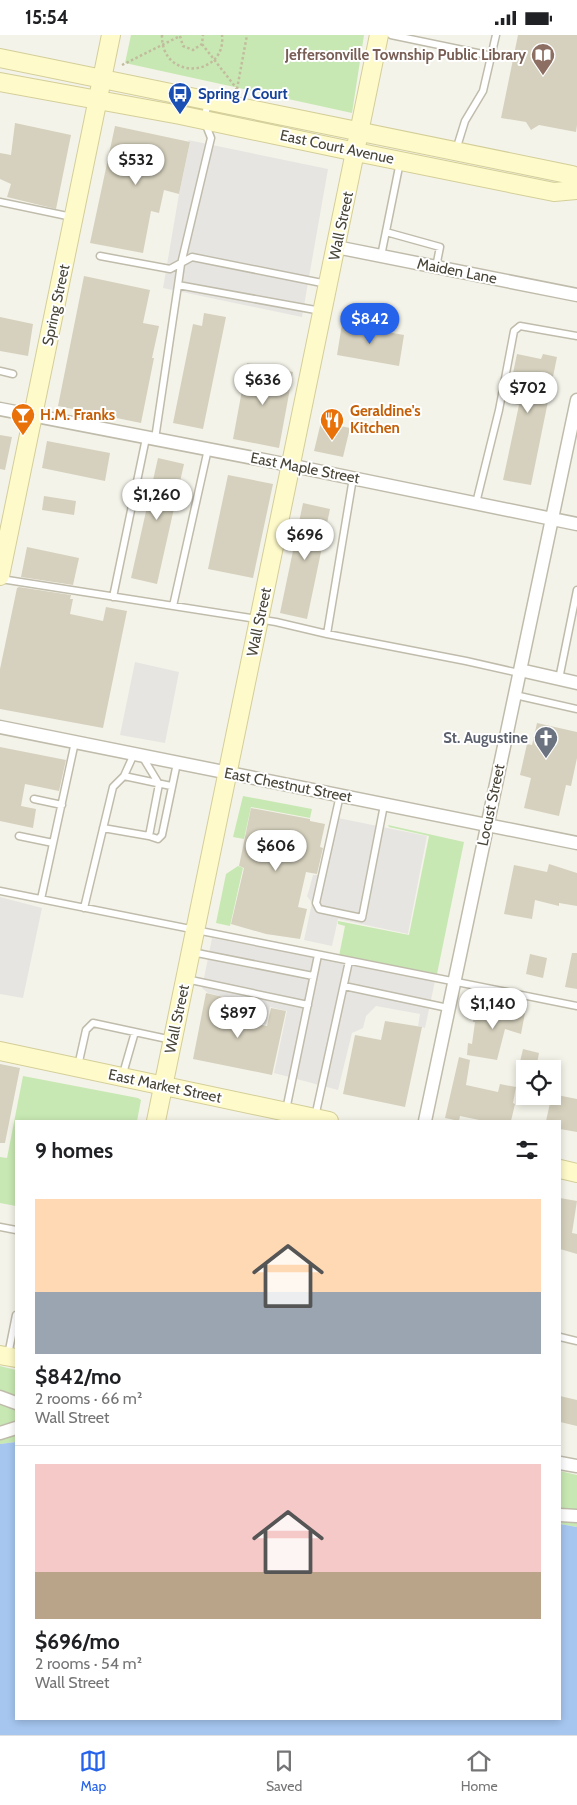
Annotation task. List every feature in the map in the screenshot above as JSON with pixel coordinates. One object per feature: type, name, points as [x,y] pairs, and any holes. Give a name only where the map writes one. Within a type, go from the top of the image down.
[{"type":"street","name":"Spring Street","points":[[0,577],[111,35]]},
{"type":"street","name":"Wall Street","points":[[156,1120],[379,35]]},
{"type":"street","name":"East Court Avenue","points":[[1,66],[102,79],[572,175],[577,178]]},
{"type":"street","name":"East Court Avenue","points":[[1,66],[98,99],[554,192],[577,190]]},
{"type":"street","name":"Maiden Lane","points":[[336,247],[577,295]]},
{"type":"street","name":"Locust Street","points":[[424,1120],[577,400]]},
{"type":"street","name":"East Maple Street","points":[[0,409],[577,523]]},
{"type":"street","points":[[520,672],[577,683]]},
{"type":"street","name":"East Chestnut Street","points":[[0,727],[577,843]]},
{"type":"street","name":"East Market Street","points":[[0,1051],[322,1120]]},
{"type":"street","points":[[561,1169],[577,1173]]},
{"type":"street","points":[[0,1397],[15,1403]]},
{"type":"street","points":[[0,1433],[15,1428]]},
{"type":"street","points":[[561,1463],[577,1466]]},
{"type":"street","points":[[561,1515],[577,1516]]},
{"type":"lane","points":[[391,35],[492,55]]},
{"type":"lane","points":[[456,152],[465,121],[483,91],[496,35]]},
{"type":"lane","points":[[113,597],[150,438],[178,285],[180,264],[212,138],[204,120],[208,100]]},
{"type":"lane","points":[[381,256],[401,161]]},
{"type":"lane","points":[[0,202],[74,218]]},
{"type":"lane","points":[[386,232],[440,247],[436,267]]},
{"type":"lane","points":[[100,256],[170,269],[192,257],[328,284]]},
{"type":"lane","points":[[178,285],[323,311]]},
{"type":"lane","points":[[476,503],[499,411],[514,331],[520,326],[577,336]]},
{"type":"lane","points":[[0,371],[13,373]]},
{"type":"lane","points":[[173,606],[208,449]]},
{"type":"lane","points":[[327,634],[353,478]]},
{"type":"lane","points":[[0,577],[113,597],[276,622],[327,634],[520,672]]},
{"type":"lane","points":[[559,679],[577,590]]},
{"type":"lane","points":[[515,695],[577,709]]},
{"type":"lane","points":[[41,899],[75,742]]},
{"type":"lane","points":[[84,908],[113,787],[124,776],[138,754],[159,784],[149,836]]},
{"type":"lane","points":[[103,828],[158,839],[162,835],[177,763]]},
{"type":"lane","points":[[124,776],[171,786]]},
{"type":"lane","points":[[340,795],[316,903],[319,909],[362,917],[384,805]]},
{"type":"lane","points":[[34,799],[62,805]]},
{"type":"lane","points":[[19,835],[54,843]]},
{"type":"lane","points":[[0,891],[577,1006]]},
{"type":"lane","points":[[191,952],[313,977]]},
{"type":"lane","points":[[286,1112],[318,955]]},
{"type":"lane","points":[[322,1120],[349,961]]},
{"type":"lane","points":[[185,979],[308,1005]]},
{"type":"lane","points":[[344,986],[448,1008]]},
{"type":"lane","points":[[77,1067],[86,1030],[93,1023],[173,1040]]},
{"type":"lane","points":[[122,1077],[135,1032]]},
{"type":"lane","points":[[0,1227],[15,1230]]},
{"type":"lane","points":[[8,1356],[15,1320]]},
{"type":"lane","points":[[561,1337],[577,1341]]},
{"type":"path","points":[[162,35],[162,45],[170,60],[184,68],[200,68],[214,59],[221,46],[222,35]]},
{"type":"path","points":[[203,35],[202,44],[237,89],[247,35]]},
{"type":"path","points":[[122,65],[180,36],[181,43],[186,49],[193,50],[202,44]]},
{"type":"green space","points":[[131,35],[364,35],[352,113],[125,63]]},
{"type":"green space","points":[[243,796],[312,809],[310,818],[251,807],[244,839],[233,837]]},
{"type":"green space","points":[[388,825],[464,842],[437,974],[339,956],[345,926],[338,924],[338,921],[409,935],[429,836],[389,827]]},
{"type":"green space","points":[[238,866],[243,868],[230,926],[216,923],[226,874]]},
{"type":"green space","points":[[23,1076],[141,1100],[137,1120],[15,1120],[15,1206],[0,1203],[0,1157],[7,1158]]},
{"type":"green space","points":[[0,1366],[15,1370],[15,1442],[0,1444]]},
{"type":"green space","points":[[561,1471],[577,1475],[577,1527],[561,1524]]},
{"type":"shaded area","points":[[188,140],[328,169],[302,317],[163,288],[190,143]]},
{"type":"shaded area","points":[[135,662],[179,672],[165,743],[120,735]]},
{"type":"shaded area","points":[[333,817],[427,836],[408,934],[338,919],[332,946],[304,940],[312,903],[307,896],[313,875],[318,875]]},
{"type":"shaded area","points":[[0,897],[42,908],[23,998],[0,994]]},
{"type":"shaded area","points":[[212,938],[435,981],[425,1028],[418,1026],[420,1014],[376,1006],[366,1016],[363,1028],[352,1033],[338,1090],[274,1073],[287,1011],[270,1007],[266,1025],[221,1015],[224,997],[208,993],[202,988]]},
{"type":"water","points":[[15,1442],[15,1720],[561,1720],[561,1524],[577,1527],[577,1735],[0,1735],[0,1444]]},
{"type":"building","name":"Jeffersonville Township Public Library","points":[[518,35],[577,35],[576,132],[539,125],[531,130],[526,122],[501,118]]},
{"type":"building","points":[[15,123],[71,135],[56,209],[7,197],[11,184],[0,179],[0,153],[11,155]]},
{"type":"building","points":[[115,126],[190,142],[179,194],[164,190],[159,213],[151,211],[143,253],[90,243]]},
{"type":"building","points":[[84,276],[150,290],[143,323],[159,326],[141,423],[58,406]]},
{"type":"building","points":[[204,313],[226,317],[203,429],[173,423],[193,324],[202,326]]},
{"type":"building","points":[[0,317],[33,324],[28,356],[0,351]]},
{"type":"building","points":[[342,324],[404,335],[399,366],[337,355]]},
{"type":"building","points":[[517,354],[541,359],[543,354],[557,357],[531,485],[503,480],[519,405],[507,402]]},
{"type":"building","points":[[247,363],[293,372],[279,448],[233,439]]},
{"type":"building","name":"Geraldine's Kitchen","points":[[321,422],[350,428],[343,457],[314,451]]},
{"type":"building","points":[[0,435],[12,437],[5,470],[0,469]]},
{"type":"building","points":[[47,441],[110,453],[105,481],[42,468]]},
{"type":"building","points":[[158,458],[184,464],[157,584],[131,578]]},
{"type":"building","points":[[228,475],[273,484],[253,578],[208,569]]},
{"type":"building","points":[[44,496],[76,501],[74,515],[42,510]]},
{"type":"building","points":[[303,503],[330,509],[307,619],[280,613]]},
{"type":"building","points":[[27,547],[79,558],[73,585],[21,577]]},
{"type":"building","points":[[17,588],[71,595],[70,599],[73,599],[70,614],[103,621],[106,607],[127,611],[103,728],[0,709],[0,669]]},
{"type":"building","points":[[537,723],[577,732],[577,758],[571,786],[566,785],[559,816],[524,808],[531,778],[520,775],[527,744],[532,745]]},
{"type":"building","points":[[0,747],[66,760],[59,791],[25,784],[21,806],[36,809],[33,828],[0,821]]},
{"type":"building","points":[[251,808],[310,819],[310,821],[325,824],[320,847],[323,848],[317,874],[306,872],[298,907],[307,909],[300,939],[266,934],[231,924],[244,868],[239,866]]},
{"type":"building","points":[[549,864],[577,873],[577,906],[559,903],[559,906],[535,900],[532,919],[504,914],[514,865],[547,872]]},
{"type":"building","points":[[572,953],[577,953],[577,989],[565,987]]},
{"type":"building","points":[[530,954],[547,958],[543,978],[526,974]]},
{"type":"building","points":[[206,993],[223,997],[220,1016],[267,1026],[271,1008],[286,1011],[272,1075],[193,1059]]},
{"type":"building","points":[[477,1002],[525,1013],[521,1034],[505,1029],[497,1060],[467,1055],[468,1043],[472,1044],[475,1022],[473,1022]]},
{"type":"building","points":[[385,1021],[422,1027],[405,1107],[343,1094],[355,1035],[381,1040]]},
{"type":"building","points":[[523,1049],[539,1053],[538,1060],[520,1060]]},
{"type":"building","points":[[459,1057],[470,1060],[466,1085],[498,1092],[500,1084],[516,1087],[511,1120],[479,1120],[460,1116],[459,1120],[445,1118]]},
{"type":"building","points":[[0,1064],[20,1068],[5,1143],[0,1143]]},
{"type":"building","points":[[561,1096],[577,1099],[577,1132],[561,1129],[561,1120],[546,1120],[550,1105],[561,1105]]},
{"type":"building","points":[[561,1198],[577,1201],[572,1233],[577,1234],[577,1254],[561,1249]]},
{"type":"building","points":[[561,1396],[577,1400],[577,1426],[561,1422]]},
{"type":"place","name":"Jeffersonville Township Public Library","points":[[543,76]]},
{"type":"place","name":"Spring / Court","points":[[180,115]]},
{"type":"place","name":"H.M. Franks","points":[[23,436]]},
{"type":"place","name":"Geraldine's Kitchen","points":[[332,441]]},
{"type":"place","name":"St. Augustine","points":[[546,759]]}]
